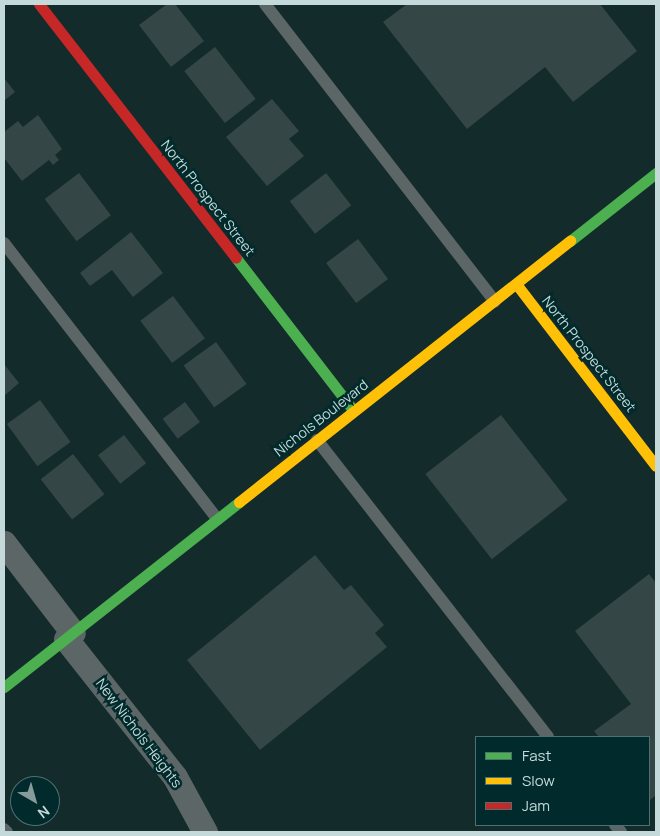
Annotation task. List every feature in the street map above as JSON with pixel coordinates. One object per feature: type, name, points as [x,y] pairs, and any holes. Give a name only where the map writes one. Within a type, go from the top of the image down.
[{"type":"street","name":"North Prospect Street","points":[[39,4],[354,411]]},
{"type":"street","name":"Nichols Boulevard","points":[[4,687],[517,285],[656,173]]},
{"type":"street","name":"North Prospect Street","points":[[517,285],[656,466]]},
{"type":"street","name":"New Nichols Heights","points":[[4,542],[70,636],[175,777],[205,832]]},
{"type":"lane","points":[[265,4],[495,302]]},
{"type":"lane","points":[[4,243],[217,519]]},
{"type":"lane","points":[[317,440],[547,736]]},
{"type":"lane","points":[[4,829],[7,832]]},
{"type":"building","points":[[167,4],[175,4],[204,41],[171,67],[139,25]]},
{"type":"building","points":[[407,4],[600,4],[637,51],[573,102],[545,67],[467,129],[383,22]]},
{"type":"building","points":[[215,47],[256,99],[225,123],[184,71]]},
{"type":"building","points":[[4,78],[15,92],[4,101]]},
{"type":"building","points":[[272,99],[299,131],[289,139],[304,156],[267,186],[226,137]]},
{"type":"building","points":[[38,115],[62,149],[55,155],[59,160],[53,165],[49,160],[22,181],[4,158],[4,132],[18,121],[23,127]]},
{"type":"building","points":[[79,173],[111,215],[77,241],[45,199]]},
{"type":"building","points":[[326,173],[351,205],[315,234],[290,201]]},
{"type":"building","points":[[131,232],[163,273],[133,297],[112,270],[90,286],[80,273]]},
{"type":"building","points":[[358,239],[388,279],[356,303],[326,263]]},
{"type":"building","points":[[173,296],[205,338],[172,363],[140,321]]},
{"type":"building","points":[[216,342],[247,384],[214,408],[184,366]]},
{"type":"building","points":[[4,364],[19,383],[4,396]]},
{"type":"building","points":[[40,400],[71,442],[37,466],[7,424]]},
{"type":"building","points":[[185,402],[200,422],[178,439],[163,419]]},
{"type":"building","points":[[501,415],[567,500],[492,559],[425,474]]},
{"type":"building","points":[[124,435],[146,463],[120,484],[98,455]]},
{"type":"building","points":[[73,454],[104,494],[72,519],[41,479]]},
{"type":"building","points":[[315,555],[344,590],[351,585],[384,625],[375,633],[387,647],[260,750],[187,660]]},
{"type":"building","points":[[649,574],[656,583],[656,795],[650,800],[650,736],[598,736],[594,731],[631,704],[575,631]]},
{"type":"traffic: fast","points":[[570,241],[656,173]]},
{"type":"traffic: fast","points":[[236,258],[354,411]]},
{"type":"traffic: fast","points":[[4,687],[239,502]]},
{"type":"traffic: slow","points":[[239,502],[570,241]]},
{"type":"traffic: slow","points":[[517,285],[656,466]]},
{"type":"traffic: jam","points":[[39,4],[236,258]]}]
